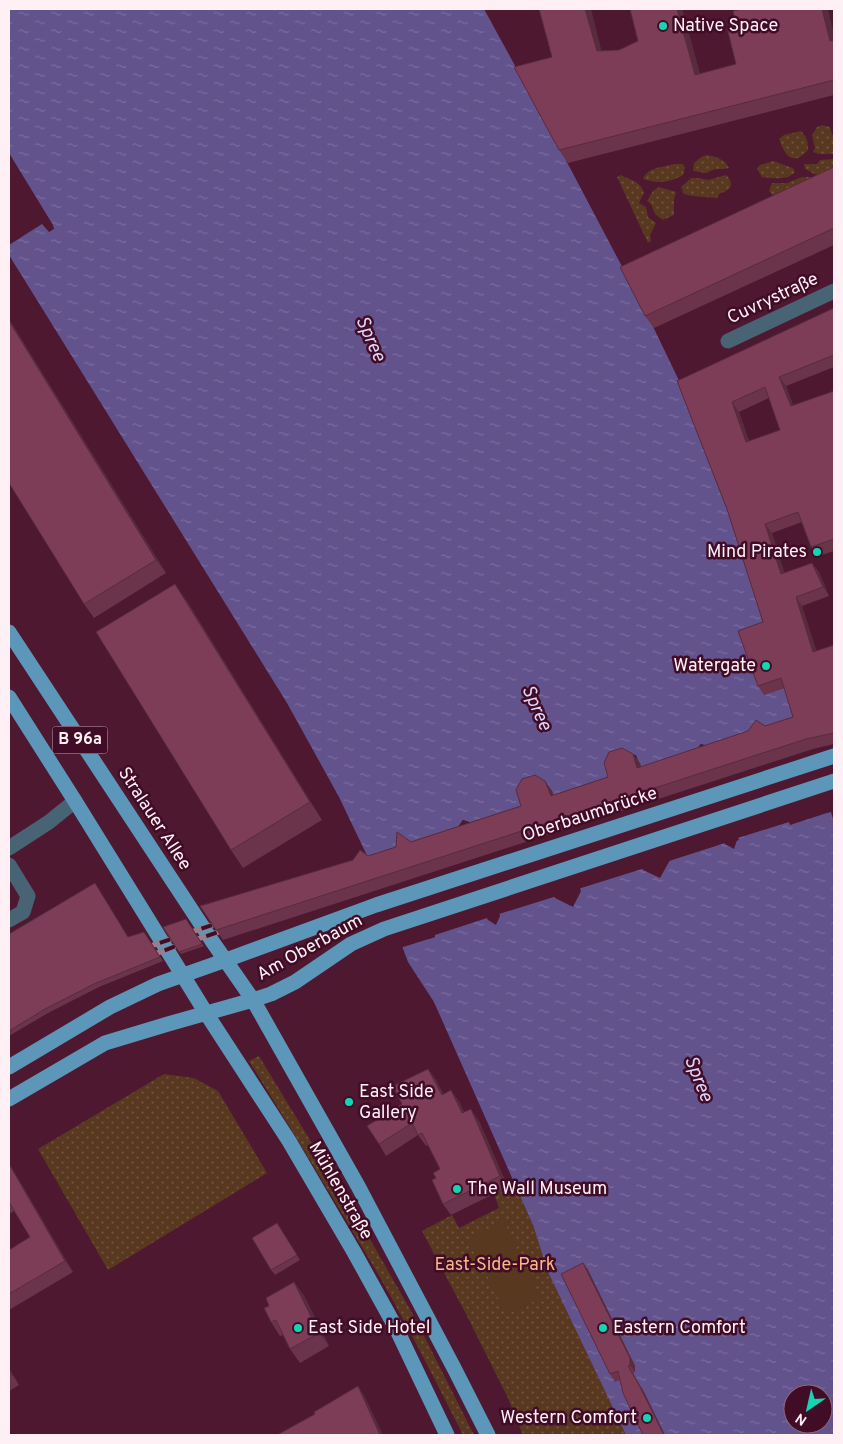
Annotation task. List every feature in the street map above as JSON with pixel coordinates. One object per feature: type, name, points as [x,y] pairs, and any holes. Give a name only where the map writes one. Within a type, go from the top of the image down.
[{"type":"main road","name":"Stralauer Allee","points":[[9,632],[212,942],[253,1000]]},
{"type":"main road","name":"B 96a","points":[[9,697],[183,975]]},
{"type":"main road","name":"Oberbaumbrücke","points":[[376,905],[834,756]]},
{"type":"main road","name":"Am Oberbaum","points":[[9,1099],[105,1044],[253,1000],[284,988],[351,944],[384,929],[829,782]]},
{"type":"main road","name":"Am Oberbaum","points":[[9,1066],[144,990],[376,905]]},
{"type":"main road","name":"Mühlenstraße","points":[[183,975],[289,1140],[354,1252],[396,1328],[447,1435]]},
{"type":"main road","name":"Mühlenstraße","points":[[253,1000],[358,1186],[488,1435]]},
{"type":"street","name":"Cuvrystraße","points":[[728,341],[834,291]]},
{"type":"street","points":[[9,848],[49,822],[75,800]]},
{"type":"street","points":[[9,865],[28,896],[23,912],[9,920]]},
{"type":"green space","points":[[822,125],[830,127],[832,135],[834,135],[834,154],[813,152],[815,148],[812,135],[817,127]]},
{"type":"green space","points":[[801,131],[807,140],[808,150],[798,158],[790,157],[779,139],[784,135]]},
{"type":"green space","points":[[707,155],[723,160],[729,168],[715,169],[706,173],[693,171],[694,163]]},
{"type":"green space","points":[[834,159],[834,174],[820,177],[805,169],[804,164],[817,164],[820,160]]},
{"type":"green space","points":[[773,161],[793,168],[795,172],[784,178],[762,177],[757,169],[760,165]]},
{"type":"green space","points":[[674,164],[683,164],[685,168],[683,175],[664,182],[643,179],[652,170]]},
{"type":"green space","points":[[621,175],[635,181],[640,186],[644,193],[639,203],[646,207],[648,217],[656,223],[650,235],[651,241],[648,243],[617,177]]},
{"type":"green space","points":[[726,175],[731,184],[729,189],[720,193],[717,198],[684,194],[681,187],[691,178],[708,180]]},
{"type":"green space","points":[[802,177],[812,177],[814,179],[774,196],[769,191],[772,183],[787,183]]},
{"type":"green space","points":[[659,187],[676,192],[674,215],[663,220],[655,214],[651,204],[647,201],[653,191]]},
{"type":"green space","points":[[259,1056],[367,1234],[415,1318],[474,1435],[463,1435],[382,1281],[249,1061]]},
{"type":"green space","points":[[164,1074],[194,1078],[218,1091],[267,1173],[108,1270],[38,1149]]},
{"type":"green space","name":"East-Side-Park","points":[[515,1184],[533,1225],[548,1272],[626,1435],[523,1435],[508,1398],[422,1231],[452,1215],[459,1228],[499,1208],[494,1194]]},
{"type":"green space","points":[[504,1221],[541,1298],[506,1315],[469,1238]]},
{"type":"water","name":"Spree","points":[[9,9],[484,9],[646,312],[684,391],[733,519],[826,813],[831,812],[834,823],[834,1435],[626,1435],[548,1272],[533,1225],[434,1002],[408,962],[372,866],[339,797],[287,703],[9,255],[9,245],[42,224],[49,232],[54,229],[9,153]],"holes":[[[767,736],[796,822],[790,824],[761,737]],[[701,744],[712,754],[737,840],[734,849],[725,844],[695,751]],[[644,777],[670,860],[660,878],[643,870],[613,781]],[[554,800],[581,891],[573,907],[555,898],[528,813]],[[463,820],[472,823],[500,916],[496,925],[488,920],[458,827]],[[404,848],[414,850],[435,937],[429,939]]]},
{"type":"pier","points":[[802,724],[828,810],[831,809],[833,811],[790,825],[789,822],[738,838],[739,840],[734,842],[710,754],[707,748],[702,747],[697,751],[727,843],[729,844],[726,845],[725,843],[666,862],[667,860],[641,778],[616,781],[645,868],[578,889],[552,801],[530,812],[557,896],[499,914],[500,916],[497,917],[470,825],[464,823],[460,828],[491,919],[488,920],[487,918],[400,948],[369,867],[458,827],[463,820],[472,823],[555,800],[613,781],[621,751],[636,755],[644,777],[695,751],[701,744],[709,746]],"holes":[[[411,849],[431,936],[407,850]]]},
{"type":"building","points":[[539,9],[585,9],[597,51],[619,50],[638,41],[630,9],[677,9],[695,75],[736,64],[727,28],[736,25],[733,11],[742,9],[822,9],[830,41],[834,40],[834,80],[559,150],[514,67],[552,57]]},
{"type":"building","points":[[834,167],[834,228],[645,316],[620,267]]},
{"type":"building","points":[[834,308],[834,355],[779,377],[791,406],[834,391],[834,539],[811,547],[798,512],[765,524],[781,574],[812,563],[823,587],[796,597],[813,652],[834,645],[834,733],[806,739],[216,930],[200,906],[353,860],[360,850],[368,856],[396,847],[397,832],[411,842],[521,806],[516,790],[522,779],[535,775],[545,781],[551,796],[608,777],[604,763],[609,752],[622,748],[633,754],[637,768],[748,731],[756,720],[765,726],[793,717],[781,678],[758,686],[738,631],[763,622],[727,509],[677,381]],"holes":[[[765,387],[780,430],[746,442],[732,402]]]},
{"type":"building","points":[[9,321],[156,560],[84,604],[9,483]]},
{"type":"building","points":[[175,584],[310,802],[231,850],[96,632]]},
{"type":"building","points":[[95,883],[128,937],[144,932],[160,957],[96,983],[45,1009],[9,1031],[9,934]]},
{"type":"building","points":[[186,919],[202,944],[179,952],[163,927]]},
{"type":"building","points":[[428,1069],[442,1095],[451,1090],[462,1113],[471,1109],[500,1176],[443,1204],[432,1180],[436,1178],[433,1173],[440,1169],[422,1133],[418,1135],[412,1123],[379,1144],[367,1126],[402,1104],[393,1086]]},
{"type":"building","points":[[9,1164],[65,1261],[9,1294],[9,1250],[30,1237],[9,1202]]},
{"type":"building","points":[[277,1223],[297,1255],[271,1270],[252,1238]]},
{"type":"building","name":"Eastern Comfort","points":[[583,1263],[630,1358],[630,1365],[628,1366],[664,1435],[643,1435],[623,1393],[618,1371],[610,1374],[561,1274]]},
{"type":"building","name":"East Side Hotel","points":[[294,1282],[319,1333],[290,1349],[276,1320],[271,1322],[264,1308],[269,1306],[266,1298]]},
{"type":"building","points":[[358,1386],[380,1435],[277,1435],[315,1414],[314,1412]]},
{"type":"railway","points":[[139,950],[224,921]]},
{"type":"railway","points":[[144,958],[231,928]]},
{"type":"place","name":"Native Space","points":[[663,26]]},
{"type":"place","name":"Mind Pirates","points":[[817,552]]},
{"type":"place","name":"Watergate","points":[[766,666]]},
{"type":"place","name":"East Side Gallery","points":[[349,1102]]},
{"type":"place","name":"The Wall Museum","points":[[457,1189]]},
{"type":"place","name":"East Side Hotel","points":[[298,1328]]},
{"type":"place","name":"Eastern Comfort","points":[[603,1328]]},
{"type":"place","name":"Western Comfort","points":[[647,1418]]}]
